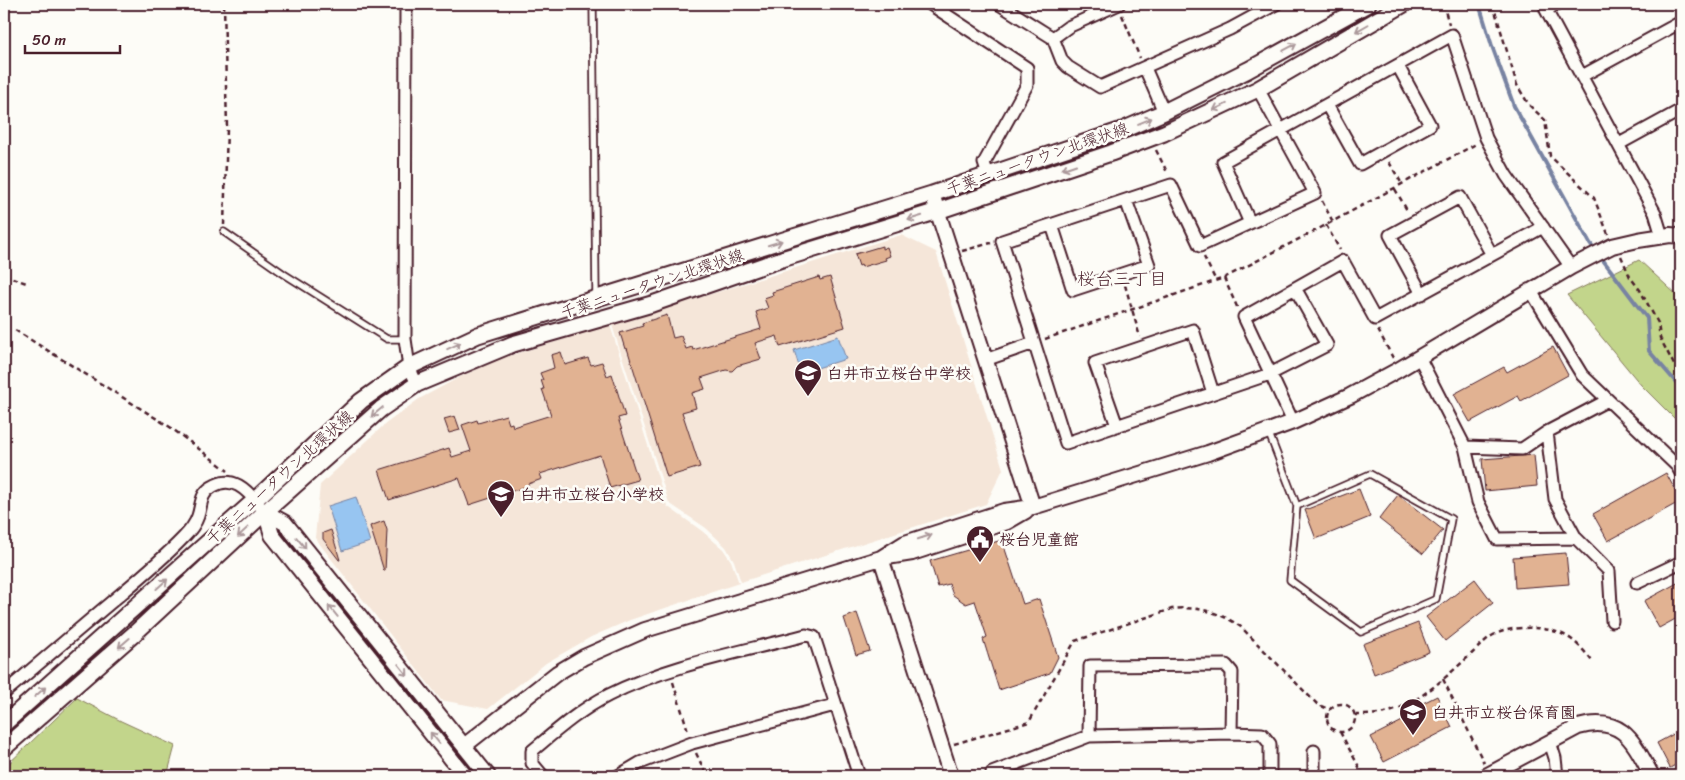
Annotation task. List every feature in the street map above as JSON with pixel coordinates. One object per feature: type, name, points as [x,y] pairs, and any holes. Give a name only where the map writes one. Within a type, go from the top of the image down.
[{"type":"main road","name":"千葉ニュータウン北環状線","points":[[4,724],[255,500],[361,401],[409,367],[478,335],[932,194],[1125,129],[1164,112],[1255,66],[1368,4]]},
{"type":"main road","name":"千葉ニュータウン北環状線","points":[[4,748],[135,633],[265,512],[381,409],[417,384],[513,344],[652,304],[782,260],[938,211],[1111,153],[1164,133],[1258,89],[1404,4]]},
{"type":"street","points":[[406,4],[405,339],[409,367],[417,384]]},
{"type":"street","points":[[930,4],[1027,68],[1027,85],[984,163],[988,175]]},
{"type":"street","points":[[999,4],[1053,38],[1062,61],[1068,67],[1100,87],[1230,29],[1276,4]]},
{"type":"street","points":[[1053,38],[1068,27],[1118,4]]},
{"type":"street","points":[[1557,4],[1546,10],[1656,213],[1662,236]]},
{"type":"street","points":[[1582,76],[1681,22]]},
{"type":"street","points":[[1250,223],[1223,162],[1452,35],[1486,138],[1506,175],[1571,267]]},
{"type":"street","points":[[1327,105],[1360,164],[1430,125],[1398,66]]},
{"type":"street","points":[[1145,68],[1164,112]]},
{"type":"street","points":[[1258,89],[1316,193],[1200,246],[1172,184],[1002,242],[1066,442],[1270,374],[1327,344],[1295,288]]},
{"type":"street","points":[[1619,144],[1681,110]]},
{"type":"street","points":[[932,194],[1033,507]]},
{"type":"street","points":[[1422,294],[1390,235],[1460,197],[1492,255]]},
{"type":"street","points":[[1052,224],[1073,290],[1148,265],[1126,200]]},
{"type":"street","points":[[1293,422],[1244,317],[1343,261],[1375,319],[1543,227]]},
{"type":"street","points":[[464,746],[557,673],[616,641],[645,630],[881,558],[905,543],[1004,511],[1033,507],[1208,453],[1293,422],[1350,396],[1571,267],[1612,246],[1662,236],[1681,236]]},
{"type":"street","points":[[1531,291],[1582,375],[1677,466],[1681,473]]},
{"type":"street","points":[[1117,426],[1096,362],[1193,330],[1213,393]]},
{"type":"street","points":[[985,360],[1034,343]]},
{"type":"street","points":[[1419,357],[1465,447],[1478,502],[1496,539],[1576,538]]},
{"type":"street","points":[[1465,447],[1522,449],[1547,432],[1608,400]]},
{"type":"street","points":[[1547,432],[1555,499],[1576,538],[1610,571],[1612,621]]},
{"type":"street","points":[[4,693],[150,570],[192,528],[198,516],[200,500],[205,492],[212,486],[227,482],[236,483],[245,488],[265,512],[285,523],[488,776]]},
{"type":"street","points":[[265,512],[272,535],[465,776]]},
{"type":"street","points":[[881,558],[951,776]]},
{"type":"street","points":[[1637,583],[1681,562]]},
{"type":"street","points":[[543,776],[532,763],[532,751],[569,720],[608,695],[670,671],[806,635],[814,638],[857,776]]},
{"type":"street","points":[[1089,736],[1090,666],[1226,665],[1232,672],[1231,733]]},
{"type":"street","points":[[618,776],[640,763],[692,743],[835,705]]},
{"type":"street","points":[[1488,775],[1578,727],[1590,724],[1613,727],[1632,739],[1652,776]]},
{"type":"street","points":[[993,776],[992,773],[1089,736],[1231,733],[1262,734],[1270,744],[1270,776]]},
{"type":"street","points":[[1550,742],[1555,758],[1557,776]]},
{"type":"street","points":[[1314,751],[1314,776]]},
{"type":"lane","points":[[593,4],[596,299]]},
{"type":"lane","points":[[224,232],[284,274],[387,339],[405,339]]},
{"type":"lane","points":[[1268,431],[1297,506],[1290,580],[1361,632],[1436,599],[1451,518],[1370,474],[1297,506]]},
{"type":"path","points":[[224,4],[227,128],[224,232]]},
{"type":"path","points":[[1118,4],[1145,68]]},
{"type":"path","points":[[1442,4],[1452,35]]},
{"type":"path","points":[[1493,4],[1517,86],[1529,105],[1545,120],[1550,156],[1594,198],[1611,238]]},
{"type":"path","points":[[1034,343],[1224,278],[1333,222],[1486,138]]},
{"type":"path","points":[[1155,147],[1172,184]]},
{"type":"path","points":[[1382,151],[1402,184]]},
{"type":"path","points":[[1394,188],[1414,222]]},
{"type":"path","points":[[1316,193],[1333,222]]},
{"type":"path","points":[[1326,225],[1340,251],[1343,261]]},
{"type":"path","points":[[962,251],[991,242],[1002,242]]},
{"type":"path","points":[[1200,246],[1216,281]]},
{"type":"path","points":[[1620,254],[1630,278],[1640,290],[1658,323],[1660,338],[1681,378]]},
{"type":"path","points":[[1122,274],[1143,347]]},
{"type":"path","points":[[4,275],[29,284]]},
{"type":"path","points":[[1224,278],[1244,317]]},
{"type":"path","points":[[1375,319],[1376,328],[1394,360]]},
{"type":"path","points":[[15,330],[170,427],[229,472]]},
{"type":"path","points":[[1355,715],[1387,712],[1426,692],[1491,637],[1505,631],[1535,628],[1551,631],[1570,638],[1592,661]]},
{"type":"path","points":[[670,671],[692,743],[708,776]]},
{"type":"path","points":[[1443,679],[1488,775]]},
{"type":"path","points":[[1340,732],[1351,727],[1355,720],[1355,715],[1350,707],[1345,704],[1333,706],[1328,712],[1327,718],[1329,725],[1340,732],[1364,776]]},
{"type":"shaded area","name":"白井市立桜台中学校","points":[[901,235],[936,252],[1003,469],[986,504],[741,582],[734,561],[726,547],[706,528],[669,503],[612,325]]},
{"type":"shaded area","name":"白井市立桜台小学校","points":[[610,325],[667,506],[723,549],[731,561],[739,583],[630,620],[591,637],[546,663],[488,709],[441,700],[315,538],[320,485],[384,425],[419,399],[460,377],[502,358]]},
{"type":"green space","points":[[1639,260],[1681,299],[1681,425],[1641,385],[1567,295]]},
{"type":"green space","points":[[77,698],[175,746],[167,776],[4,776],[4,768]]},
{"type":"water","points":[[838,336],[846,359],[801,373],[794,350]]},
{"type":"water","points":[[356,497],[370,542],[342,551],[328,506]]},
{"type":"building","points":[[882,246],[882,249],[887,247],[890,256],[885,258],[886,260],[862,267],[861,265],[859,266],[855,254]]},
{"type":"building","points":[[819,277],[820,280],[830,277],[845,327],[780,347],[777,336],[755,343],[761,359],[737,366],[732,371],[726,370],[701,378],[705,389],[692,393],[696,408],[682,412],[700,467],[667,477],[627,348],[625,349],[620,333],[643,326],[642,323],[667,315],[673,338],[681,336],[686,349],[692,347],[693,350],[761,329],[756,312],[768,308],[764,298],[773,295],[772,292]]},
{"type":"building","points":[[1553,347],[1568,375],[1521,401],[1518,396],[1470,422],[1454,394],[1504,367],[1507,372]]},
{"type":"building","points":[[561,352],[565,365],[588,358],[591,365],[602,362],[607,376],[612,374],[625,416],[618,418],[638,480],[610,488],[600,455],[540,474],[542,479],[528,484],[528,486],[469,505],[459,478],[389,500],[379,470],[449,448],[452,457],[471,451],[462,425],[477,420],[478,423],[506,415],[509,424],[512,423],[513,427],[551,415],[542,389],[544,389],[541,380],[543,380],[540,373],[554,368],[551,355]]},
{"type":"building","points":[[455,416],[460,430],[449,433],[444,419]]},
{"type":"building","points":[[1534,455],[1537,486],[1485,491],[1482,459]]},
{"type":"building","points":[[1666,473],[1681,501],[1608,541],[1593,514]]},
{"type":"building","points":[[1359,489],[1370,517],[1316,539],[1305,510]]},
{"type":"building","points":[[1398,495],[1443,530],[1423,554],[1379,519]]},
{"type":"building","points":[[384,521],[387,530],[385,571],[370,526]]},
{"type":"building","points":[[331,530],[340,560],[323,539],[323,533]]},
{"type":"building","points":[[1002,540],[1023,604],[1039,599],[1058,657],[1050,673],[999,690],[983,639],[987,637],[975,601],[966,604],[953,595],[949,584],[938,587],[930,561]]},
{"type":"building","points":[[1566,553],[1569,584],[1515,588],[1513,557]]},
{"type":"building","points":[[1475,579],[1493,603],[1445,641],[1426,617]]},
{"type":"building","points":[[1681,581],[1681,616],[1659,628],[1644,601]]},
{"type":"building","points":[[857,613],[870,651],[856,655],[844,618]]},
{"type":"building","points":[[1418,623],[1429,652],[1374,674],[1363,644]]},
{"type":"building","points":[[1437,696],[1452,727],[1384,762],[1371,737],[1420,712],[1417,706]]},
{"type":"building","points":[[1681,730],[1681,762],[1670,768],[1657,743]]},
{"type":"waterway","points":[[1479,4],[1514,106],[1590,243],[1647,318],[1649,351],[1681,388]]},
{"type":"place","name":"白井市立桜台中学校","points":[[808,397]]},
{"type":"place","name":"白井市立桜台小学校","points":[[501,518]]},
{"type":"place","name":"桜台児童館","points":[[980,563]]},
{"type":"place","name":"白井市立桜台保育園","points":[[1413,736]]},
{"type":"district","name":"桜台三丁目","points":[[1122,279]]}]
